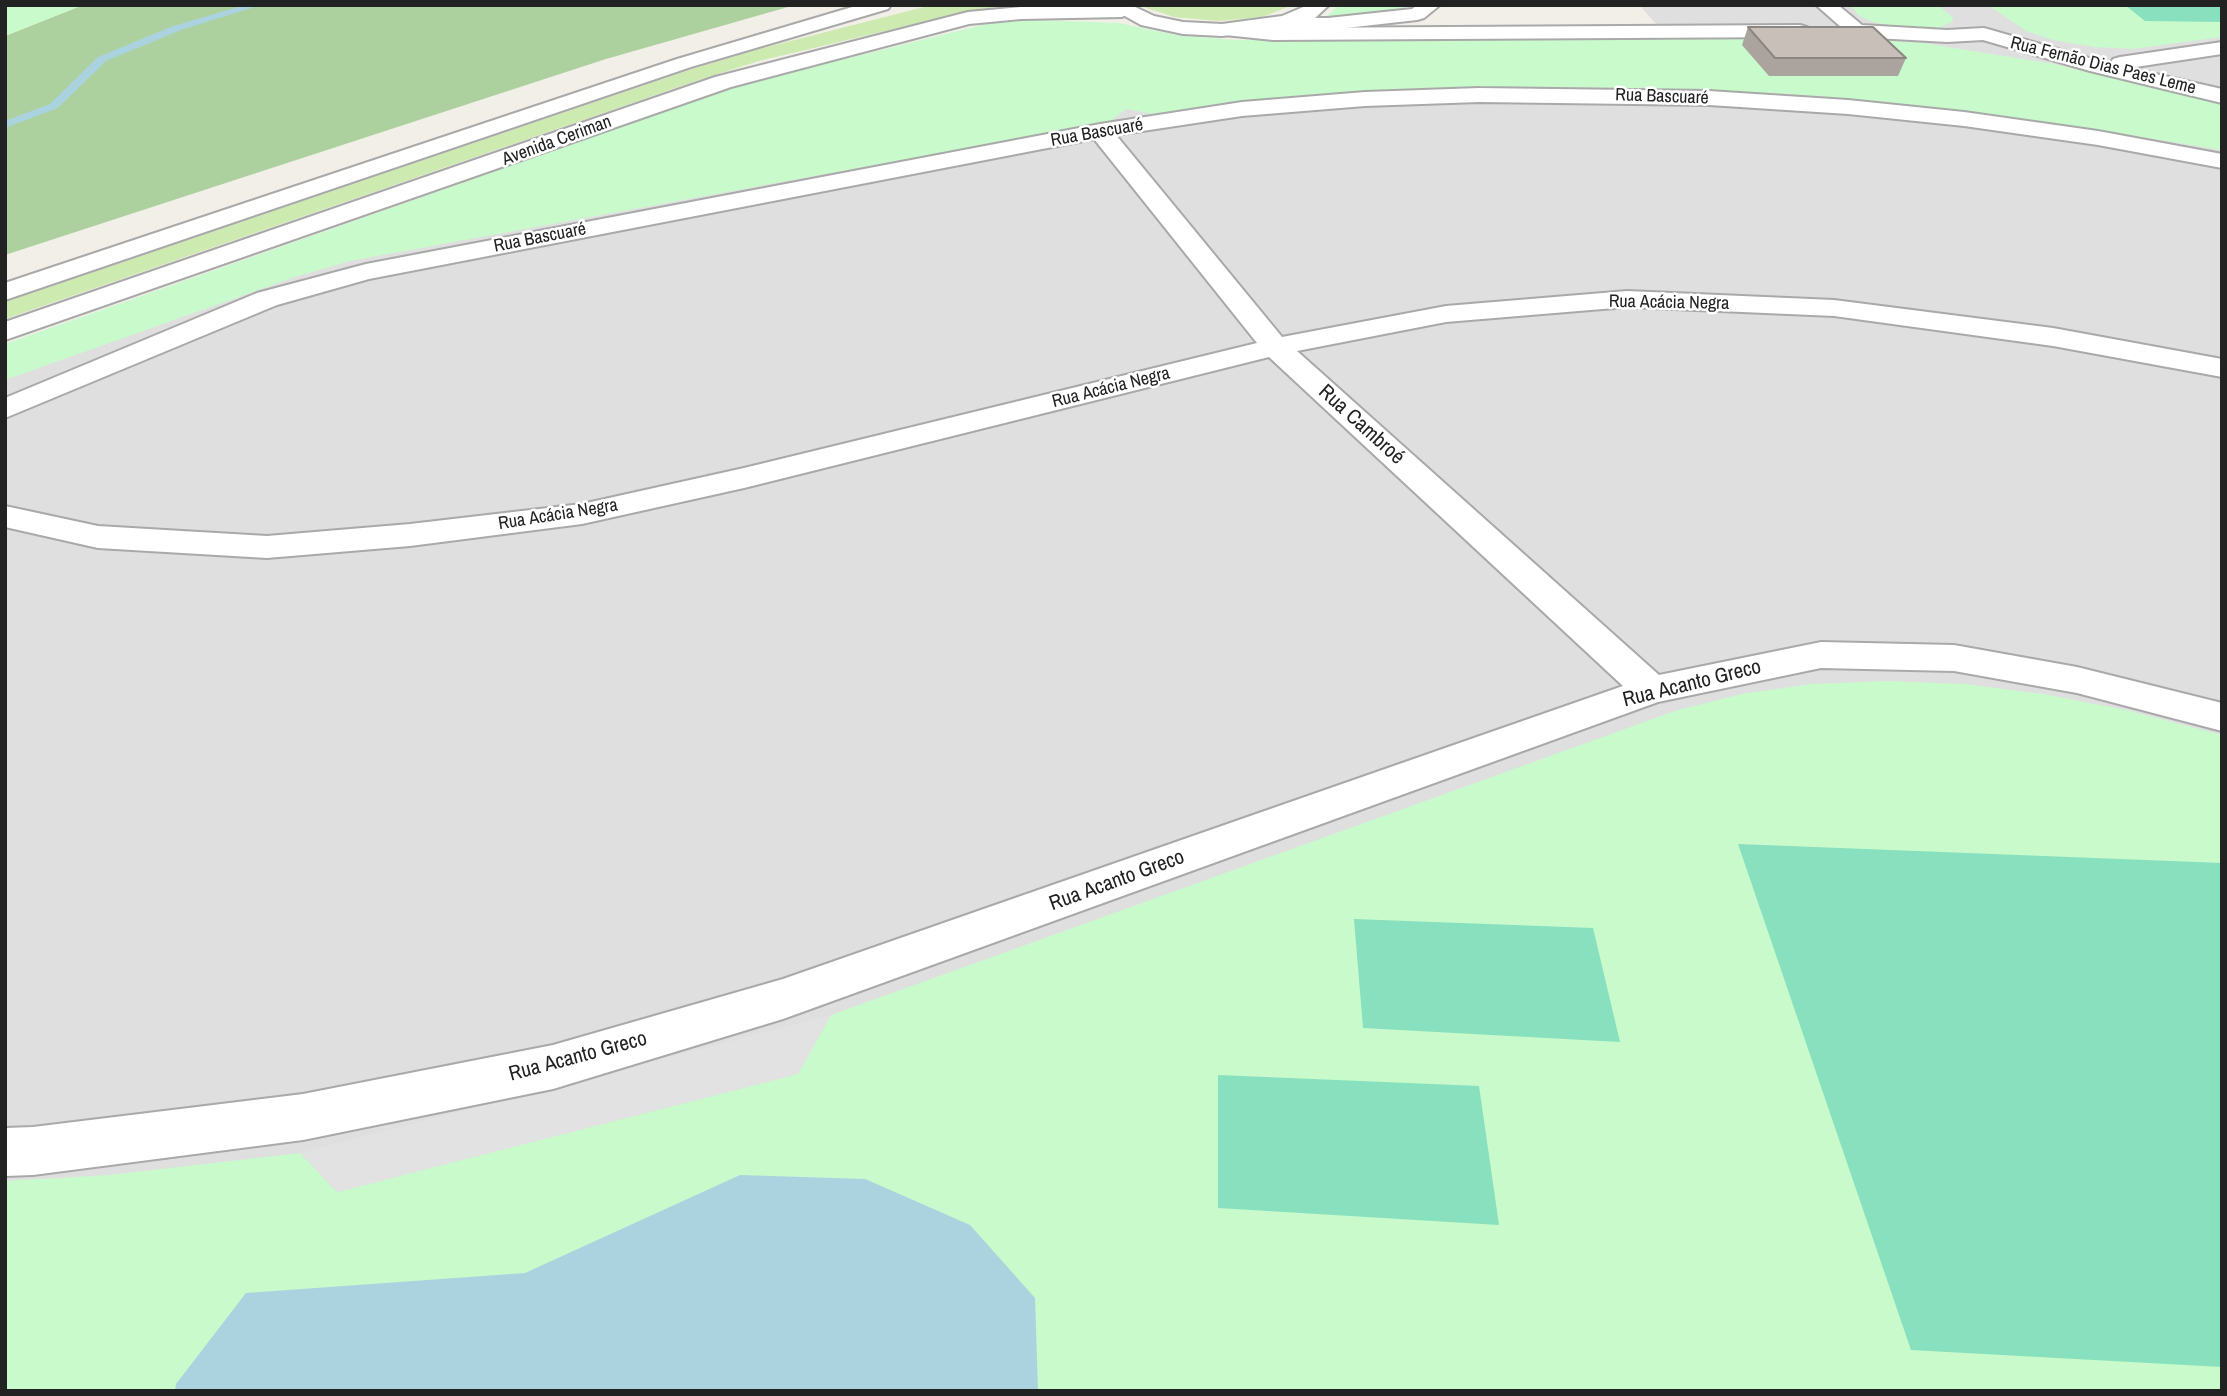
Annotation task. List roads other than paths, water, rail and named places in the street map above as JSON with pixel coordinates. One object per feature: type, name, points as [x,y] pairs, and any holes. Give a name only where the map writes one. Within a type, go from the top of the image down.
[{"type":"street","name":"Avenida Ceriman","points":[[5,292],[684,63],[881,5]]},
{"type":"street","points":[[1222,30],[1255,28],[1286,22],[1312,12],[1320,5]]},
{"type":"street","points":[[1286,22],[1328,24],[1417,13],[1430,5]]},
{"type":"street","points":[[1826,5],[1857,31]]},
{"type":"street","name":"Avenida Ceriman","points":[[5,332],[723,82],[968,18],[1119,8]]},
{"type":"street","points":[[1119,8],[1148,21],[1183,28],[1273,34],[1661,30],[1857,31],[1947,36],[1984,34]]},
{"type":"street","points":[[1958,12],[1984,34]]},
{"type":"street","name":"Rua Fernão Dias Paes Leme","points":[[1984,34],[2097,67],[2222,96]]},
{"type":"street","points":[[2097,67],[2222,48]]},
{"type":"street","name":"Rua Bascuaré","points":[[5,409],[267,299],[366,272],[1100,131],[1242,109],[1364,99],[1479,95],[1709,97],[1964,119],[2098,138],[2222,161]]},
{"type":"street","name":"Rua Cambroé","points":[[1100,131],[1275,347],[1652,690]]},
{"type":"street","name":"Rua Acácia Negra","points":[[5,516],[97,537],[267,547],[410,535],[569,516],[757,475],[1275,347],[1446,314],[1627,299],[1834,308],[2053,337],[2222,368]]},
{"type":"street","name":"Rua Acanto Greco","points":[[5,1152],[33,1151],[303,1117],[553,1067],[783,999],[1652,690],[1821,655],[1954,658],[2077,680],[2222,717]]},
{"type":"water","points":[[740,1175],[865,1179],[970,1225],[1035,1298],[1038,1391],[175,1391],[176,1384],[246,1293],[525,1273]]},
{"type":"waterway","points":[[5,125],[54,106],[102,59],[177,28],[256,5]]}]
